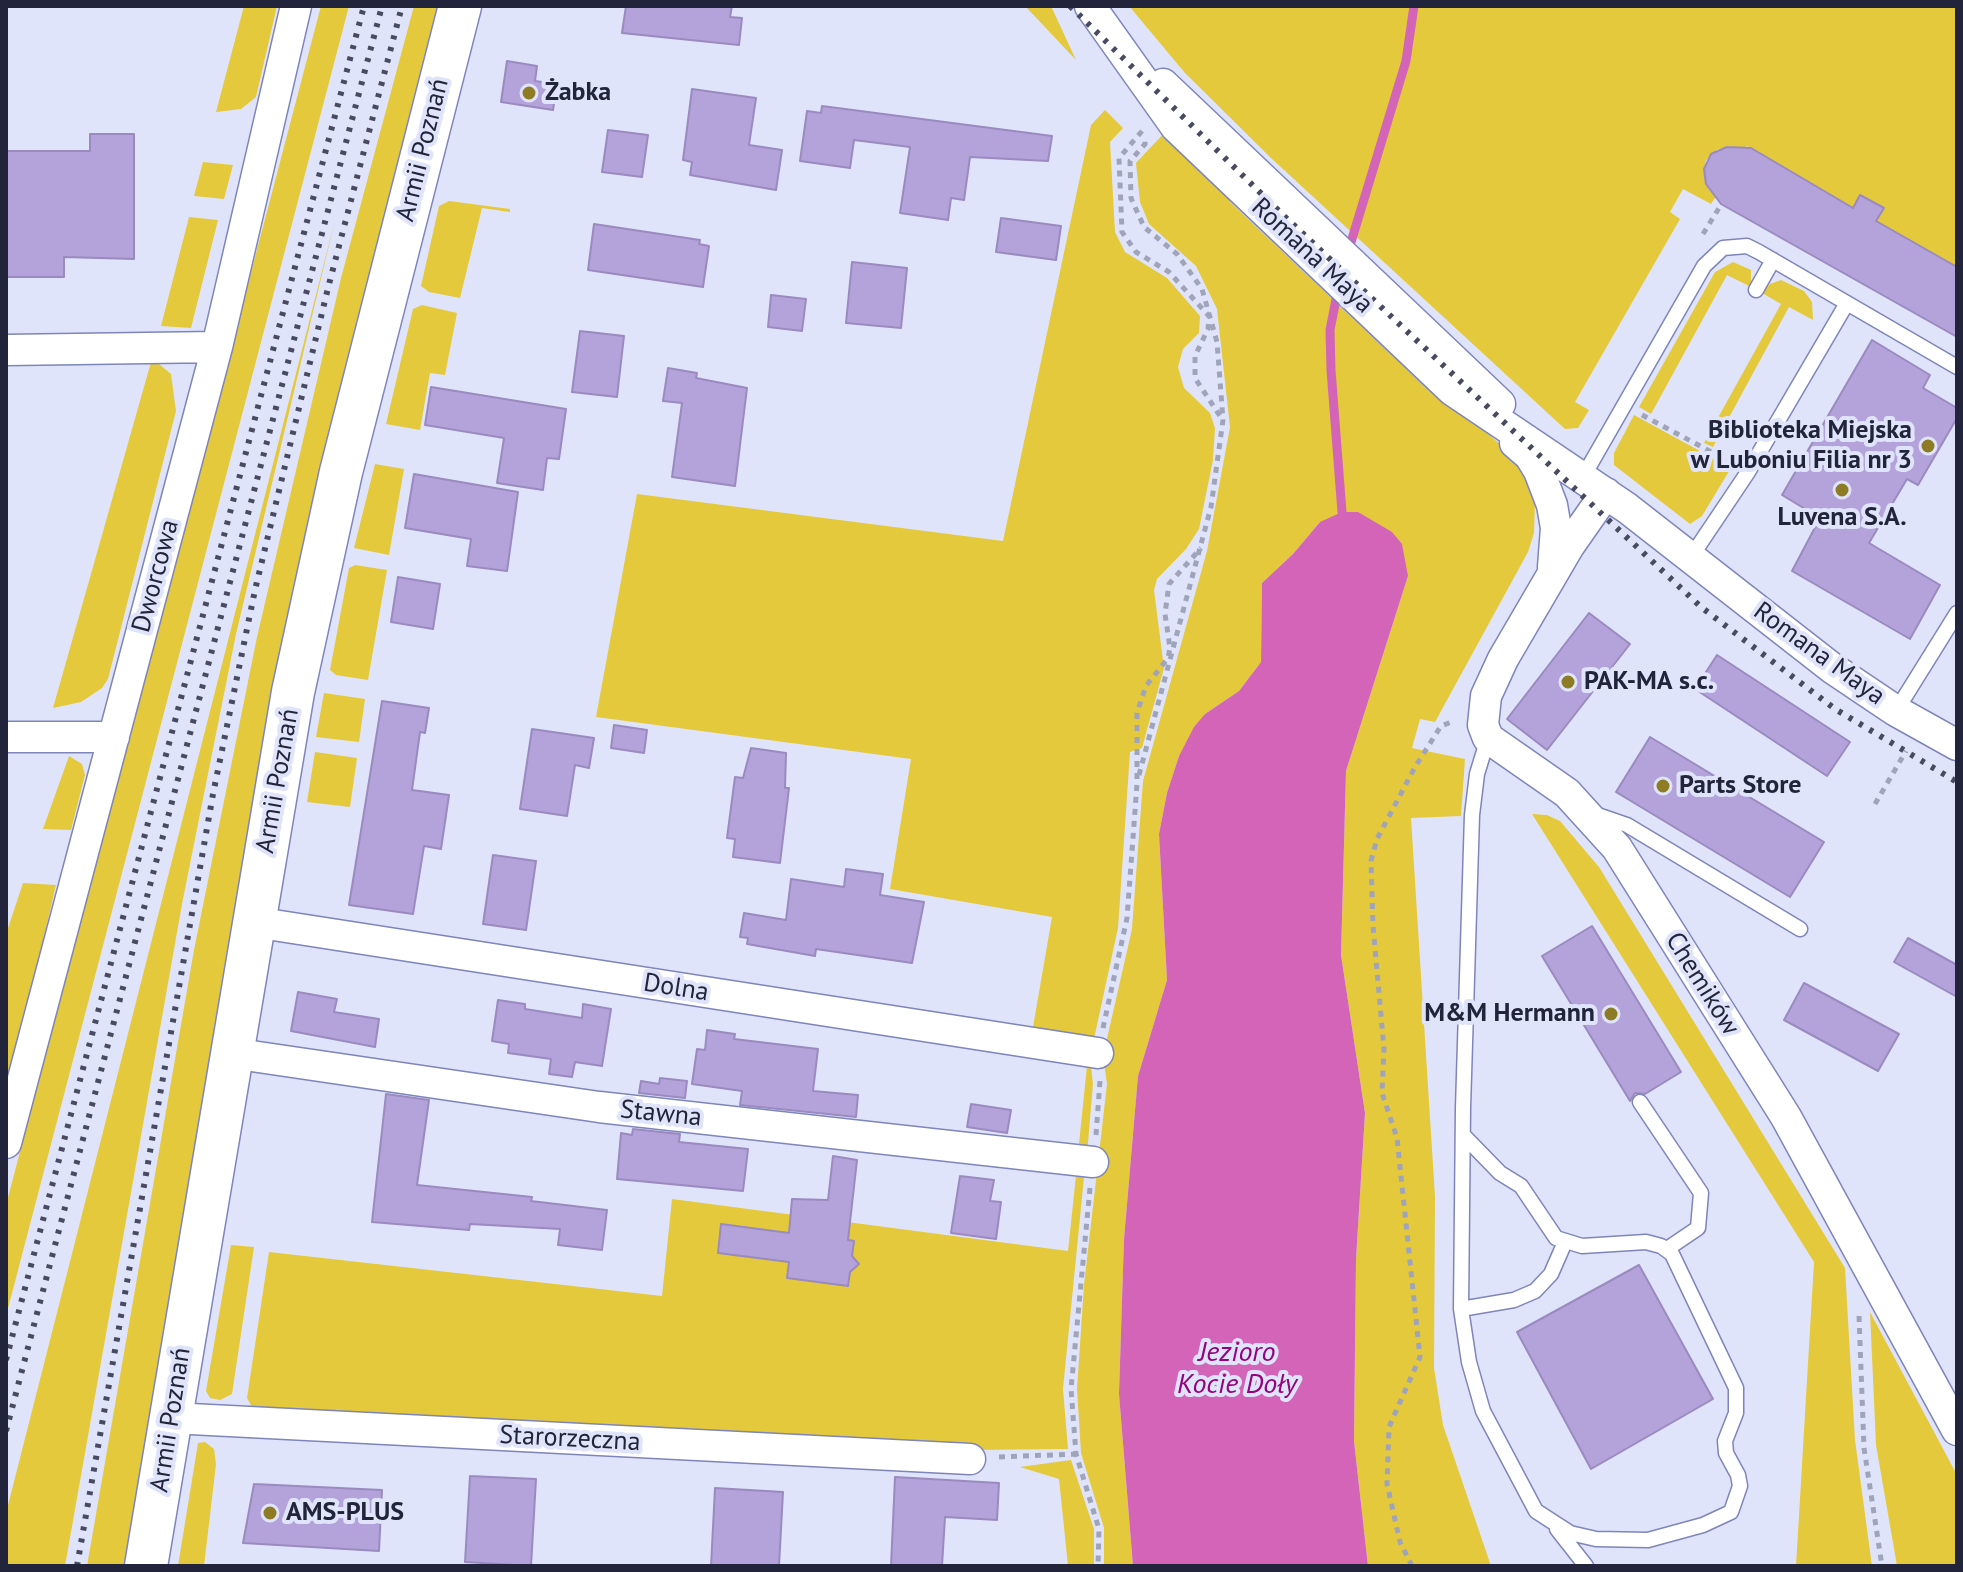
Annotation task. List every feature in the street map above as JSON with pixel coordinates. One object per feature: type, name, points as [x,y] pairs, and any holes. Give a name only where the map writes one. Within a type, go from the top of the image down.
[{"type":"main road","name":"Armii Poznań","points":[[146,1566],[231,1053],[316,578],[460,6]]},
{"type":"street","name":"Dworcowa","points":[[6,1143],[217,347],[296,6]]},
{"type":"street","name":"Romana Maya","points":[[1091,6],[1258,191],[1430,354],[1832,668],[1896,711],[1957,745]]},
{"type":"street","points":[[6,350],[217,347]]},
{"type":"street","name":"Romana Maya","points":[[1430,354],[1452,390],[1587,479]]},
{"type":"street","points":[[1452,390],[1530,456],[1539,471],[1552,505],[1556,528],[1552,574]]},
{"type":"street","points":[[1485,725],[1494,677],[1552,574],[1587,479]]},
{"type":"street","name":"Chemików","points":[[1485,725],[1588,812],[1617,848],[1786,1117],[1957,1430]]},
{"type":"street","points":[[6,737],[114,737]]},
{"type":"street","name":"Dolna","points":[[254,922],[1098,1053]]},
{"type":"street","name":"Stawna","points":[[231,1053],[599,1107],[1093,1162]]},
{"type":"street","name":"Starorzeczna","points":[[171,1418],[970,1459]]},
{"type":"lane","points":[[1587,479],[1623,405],[1713,255],[1735,245],[1747,246],[1773,260],[1957,367]]},
{"type":"lane","points":[[1756,290],[1773,260]]},
{"type":"lane","points":[[1691,557],[1748,472],[1847,303]]},
{"type":"lane","points":[[1896,711],[1957,615]]},
{"type":"lane","points":[[1463,1135],[1500,1173],[1521,1186],[1548,1228],[1565,1242],[1582,1246],[1633,1241],[1667,1249],[1681,1266],[1696,1306],[1733,1376],[1736,1413],[1725,1441],[1726,1453],[1738,1475],[1737,1499],[1731,1512],[1703,1525],[1648,1540],[1596,1539],[1570,1533],[1536,1511],[1486,1420],[1469,1362],[1461,1309],[1463,1135],[1472,815],[1485,725]]},
{"type":"lane","points":[[1588,812],[1627,825],[1800,929]]},
{"type":"lane","points":[[1640,1102],[1701,1193],[1698,1228],[1667,1249]]},
{"type":"lane","points":[[1461,1309],[1514,1300],[1535,1291],[1551,1274],[1565,1242]]},
{"type":"lane","points":[[1552,1522],[1586,1566]]},
{"type":"path","points":[[1135,124],[1142,131],[1145,144],[1130,161],[1129,182],[1136,214],[1144,227],[1177,254],[1194,274],[1207,302],[1217,342],[1223,420],[1216,482],[1201,548],[1137,784]]},
{"type":"path","points":[[1142,131],[1119,158],[1122,232],[1136,252],[1169,272],[1209,316],[1208,329],[1195,356],[1195,378],[1223,420]]},
{"type":"path","points":[[1623,405],[1677,431],[1733,464]]},
{"type":"path","points":[[1098,1566],[1099,1529],[1076,1454],[1071,1389],[1099,1103],[1098,1053],[1127,918],[1137,784],[1137,713],[1146,686],[1168,658],[1170,648],[1165,598],[1178,572],[1201,548]]},
{"type":"path","points":[[1412,1566],[1400,1542],[1387,1484],[1389,1427],[1420,1357],[1397,1138],[1382,1093],[1384,1049],[1373,926],[1371,861],[1377,839],[1441,726],[1485,725]]},
{"type":"path","points":[[1875,804],[1910,743]]},
{"type":"path","points":[[1859,1306],[1858,1348],[1864,1448],[1882,1566]]},
{"type":"path","points":[[970,1459],[1076,1454]]},
{"type":"shaded area","points":[[244,6],[277,6],[256,97],[241,109],[216,112]]},
{"type":"shaded area","points":[[321,6],[349,6],[6,1316],[6,1205]]},
{"type":"shaded area","points":[[414,6],[441,6],[128,1566],[87,1566],[194,950],[257,637],[341,278]]},
{"type":"shaded area","points":[[1025,6],[1051,6],[1076,60]]},
{"type":"shaded area","points":[[1129,6],[1957,6],[1957,267],[1876,221],[1883,208],[1861,195],[1853,208],[1747,146],[1744,150],[1718,149],[1706,160],[1704,169],[1706,184],[1717,195],[1711,204],[1683,189],[1670,212],[1680,219],[1575,402],[1589,410],[1578,428],[1565,429],[1271,158],[1185,73]]},
{"type":"shaded area","points":[[1105,110],[1123,128],[1110,142],[1115,232],[1125,252],[1167,278],[1200,316],[1199,333],[1183,349],[1178,367],[1184,388],[1210,413],[1215,428],[1213,460],[1199,529],[1186,549],[1157,579],[1154,590],[1164,668],[1142,748],[1130,752],[1118,928],[1094,1039],[1033,1027],[1052,917],[890,889],[911,759],[596,717],[637,494],[1003,541],[1091,125]]},
{"type":"shaded area","points":[[1166,131],[1234,196],[1230,202],[1441,402],[1446,398],[1509,452],[1525,471],[1535,501],[1534,533],[1528,552],[1435,722],[1420,719],[1412,748],[1465,759],[1461,816],[1411,818],[1435,1197],[1434,1368],[1443,1425],[1491,1566],[1368,1566],[1354,1441],[1356,1259],[1365,1113],[1341,955],[1346,771],[1408,576],[1320,522],[1293,554],[1262,583],[1261,662],[1239,691],[1205,714],[1179,756],[1167,793],[1159,834],[1167,980],[1138,1076],[1124,1239],[1119,1394],[1133,1566],[1104,1566],[1104,1528],[1081,1453],[1077,1389],[1084,1285],[1107,1084],[1103,1056],[1132,929],[1143,781],[1207,551],[1230,427],[1217,309],[1196,266],[1149,224],[1140,202],[1136,163]]},
{"type":"shaded area","points":[[203,162],[233,165],[224,199],[194,196]]},
{"type":"shaded area","points":[[449,201],[510,209],[510,212],[482,208],[460,298],[429,292],[421,286],[439,206]]},
{"type":"shaded area","points":[[189,217],[218,220],[191,328],[161,326]]},
{"type":"shaded area","points":[[335,220],[236,634],[182,904],[65,1566],[6,1566],[6,1513]]},
{"type":"shaded area","points":[[1733,262],[1751,270],[1751,287],[1727,275],[1651,414],[1639,407],[1715,272]]},
{"type":"shaded area","points":[[1781,280],[1804,291],[1812,302],[1813,320],[1789,307],[1713,447],[1704,443],[1781,304],[1762,293],[1770,284]]},
{"type":"shaded area","points":[[422,305],[457,313],[445,375],[430,373],[420,430],[386,424],[413,309]]},
{"type":"shaded area","points":[[151,362],[159,364],[171,374],[176,411],[108,679],[102,688],[81,702],[53,708]]},
{"type":"shaded area","points":[[1634,415],[1731,468],[1702,516],[1690,524],[1614,465],[1614,453]]},
{"type":"shaded area","points":[[375,464],[404,469],[389,555],[354,548]]},
{"type":"shaded area","points":[[355,565],[387,570],[368,680],[336,675],[330,670],[349,568]]},
{"type":"shaded area","points":[[324,693],[365,699],[359,742],[316,737]]},
{"type":"shaded area","points":[[315,752],[357,758],[350,807],[307,802]]},
{"type":"shaded area","points":[[69,756],[82,764],[85,775],[71,830],[43,829]]},
{"type":"shaded area","points":[[1532,814],[1547,815],[1560,821],[1599,867],[1845,1268],[1855,1440],[1872,1566],[1796,1566],[1814,1262]]},
{"type":"shaded area","points":[[23,883],[56,885],[6,1101],[6,934]]},
{"type":"shaded area","points":[[1087,1066],[1091,1066],[1093,1084],[1087,1154],[1078,1153]]},
{"type":"shaded area","points":[[1077,1166],[1085,1167],[1063,1389],[1068,1449],[969,1450],[255,1412],[247,1398],[269,1252],[662,1296],[672,1199],[1068,1251]]},
{"type":"shaded area","points":[[231,1245],[254,1247],[232,1394],[220,1400],[210,1398],[206,1391]]},
{"type":"shaded area","points":[[1870,1312],[1957,1475],[1957,1566],[1897,1566],[1876,1445]]},
{"type":"shaded area","points":[[205,1442],[214,1449],[216,1464],[204,1566],[178,1566],[198,1443]]},
{"type":"shaded area","points":[[1071,1460],[1094,1529],[1094,1566],[1068,1566],[1059,1479],[1020,1467]]},
{"type":"water","name":"Jezioro Kocie Doły","points":[[1342,512],[1358,512],[1392,532],[1402,544],[1408,576],[1346,771],[1341,955],[1365,1113],[1356,1259],[1354,1441],[1368,1566],[1133,1566],[1119,1394],[1124,1239],[1138,1076],[1167,980],[1159,834],[1167,793],[1179,756],[1194,727],[1205,714],[1239,691],[1261,662],[1262,583],[1293,554],[1320,522]]},
{"type":"building","points":[[626,6],[732,6],[730,17],[742,18],[739,45],[622,33]]},
{"type":"building","name":"Żabka","points":[[507,61],[537,66],[535,81],[557,84],[553,110],[501,102]]},
{"type":"building","points":[[692,89],[756,98],[749,145],[782,150],[776,190],[690,175],[692,162],[683,160]]},
{"type":"building","points":[[822,106],[1052,136],[1048,161],[970,157],[964,200],[951,198],[948,220],[900,213],[910,147],[854,140],[850,168],[800,161],[807,111],[821,113]]},
{"type":"building","points":[[608,130],[648,135],[642,177],[602,172]]},
{"type":"building","points":[[90,134],[134,134],[134,259],[64,257],[64,277],[6,277],[6,151],[90,151]]},
{"type":"building","points":[[1727,147],[1751,148],[1853,208],[1860,195],[1884,208],[1876,221],[1957,267],[1957,337],[1721,204],[1706,184],[1704,169],[1711,154]]},
{"type":"building","points":[[1001,218],[1061,226],[1056,260],[996,252]]},
{"type":"building","points":[[594,224],[700,240],[699,244],[709,246],[703,287],[588,270]]},
{"type":"building","points":[[852,262],[907,268],[901,328],[846,323]]},
{"type":"building","points":[[771,295],[806,299],[802,331],[768,327]]},
{"type":"building","points":[[580,331],[624,336],[617,397],[572,392]]},
{"type":"building","name":"Luvena S.A.","points":[[1872,340],[1930,375],[1923,388],[1957,408],[1957,418],[1918,485],[1907,479],[1869,543],[1940,585],[1910,639],[1792,571],[1820,518],[1782,495]]},
{"type":"building","points":[[668,368],[697,373],[696,378],[747,388],[735,486],[672,477],[682,403],[663,401]]},
{"type":"building","points":[[431,387],[566,409],[559,459],[547,458],[543,490],[497,483],[504,438],[425,425]]},
{"type":"building","points":[[414,474],[518,492],[507,571],[467,566],[471,539],[405,528]]},
{"type":"building","points":[[398,577],[440,584],[433,629],[391,622]]},
{"type":"building","name":"PAK-MA s.c.","points":[[1589,613],[1630,644],[1547,750],[1507,719]]},
{"type":"building","points":[[1717,655],[1850,742],[1827,776],[1695,689]]},
{"type":"building","points":[[382,701],[429,708],[425,733],[420,732],[412,790],[449,795],[441,849],[424,846],[413,914],[349,905]]},
{"type":"building","points":[[614,725],[647,730],[644,753],[611,748]]},
{"type":"building","points":[[532,729],[594,738],[589,768],[575,765],[567,816],[520,809]]},
{"type":"building","points":[[1650,737],[1824,842],[1790,897],[1616,792]]},
{"type":"building","points":[[751,748],[786,753],[785,788],[789,788],[780,863],[733,857],[735,839],[727,838],[735,777],[743,778]]},
{"type":"building","points":[[493,855],[536,861],[526,930],[483,924]]},
{"type":"building","points":[[846,869],[883,874],[880,895],[924,902],[912,963],[816,949],[815,956],[747,944],[748,938],[740,937],[744,913],[786,920],[791,879],[844,887]]},
{"type":"building","name":"M&M Hermann","points":[[1592,926],[1681,1072],[1645,1094],[1635,1093],[1630,1101],[1542,956]]},
{"type":"building","points":[[1908,938],[1957,965],[1957,997],[1894,962]]},
{"type":"building","points":[[1804,983],[1899,1034],[1878,1071],[1784,1020]]},
{"type":"building","points":[[298,992],[337,999],[334,1012],[379,1019],[375,1047],[291,1031]]},
{"type":"building","points":[[498,1000],[525,1004],[525,1009],[582,1018],[583,1004],[611,1009],[602,1066],[575,1062],[572,1077],[549,1074],[551,1059],[508,1053],[509,1044],[492,1041]]},
{"type":"building","points":[[707,1030],[735,1034],[734,1039],[818,1049],[813,1091],[858,1095],[856,1117],[740,1105],[742,1091],[692,1084],[697,1049],[705,1050]]},
{"type":"building","points":[[660,1078],[687,1081],[685,1098],[639,1093],[641,1081],[659,1084]]},
{"type":"building","points":[[386,1094],[429,1100],[417,1185],[532,1197],[531,1201],[607,1210],[602,1250],[558,1245],[560,1229],[470,1224],[469,1230],[372,1222]]},
{"type":"building","points":[[971,1104],[1011,1110],[1007,1133],[967,1127]]},
{"type":"building","points":[[633,1129],[680,1134],[679,1142],[748,1149],[743,1191],[617,1179],[621,1133],[632,1135]]},
{"type":"building","points":[[833,1156],[857,1160],[848,1240],[854,1241],[852,1256],[859,1264],[850,1272],[848,1286],[787,1278],[789,1262],[718,1253],[721,1224],[789,1233],[792,1199],[828,1200]]},
{"type":"building","points":[[960,1176],[994,1180],[990,1201],[1001,1202],[996,1239],[951,1233]]},
{"type":"building","points":[[1639,1265],[1713,1399],[1591,1469],[1517,1332]]},
{"type":"building","points":[[470,1476],[536,1479],[531,1566],[465,1562]]},
{"type":"building","points":[[895,1477],[999,1483],[997,1520],[945,1517],[942,1566],[891,1566]]},
{"type":"building","points":[[254,1484],[382,1490],[379,1551],[243,1543]]},
{"type":"building","points":[[715,1488],[783,1492],[779,1566],[711,1566]]},
{"type":"waterway","points":[[1348,252],[1406,61],[1414,6]]},
{"type":"waterway","points":[[1338,289],[1330,330],[1342,512]]},
{"type":"railway","points":[[6,1360],[364,6]]},
{"type":"railway","points":[[6,1431],[382,6]]},
{"type":"railway","points":[[77,1566],[213,794],[255,590],[328,288],[402,6]]},
{"type":"railway","points":[[1070,6],[1283,215],[1701,607],[1835,709],[1957,782]]},
{"type":"place","name":"Żabka","points":[[529,93]]},
{"type":"place","name":"Biblioteka Miejska w Luboniu Filia nr 3","points":[[1928,446]]},
{"type":"place","name":"Luvena S.A.","points":[[1842,490]]},
{"type":"place","name":"PAK-MA s.c.","points":[[1568,682]]},
{"type":"place","name":"Parts Store","points":[[1663,786]]},
{"type":"place","name":"M&M Hermann","points":[[1611,1014]]},
{"type":"place","name":"AMS-PLUS","points":[[270,1513]]}]
